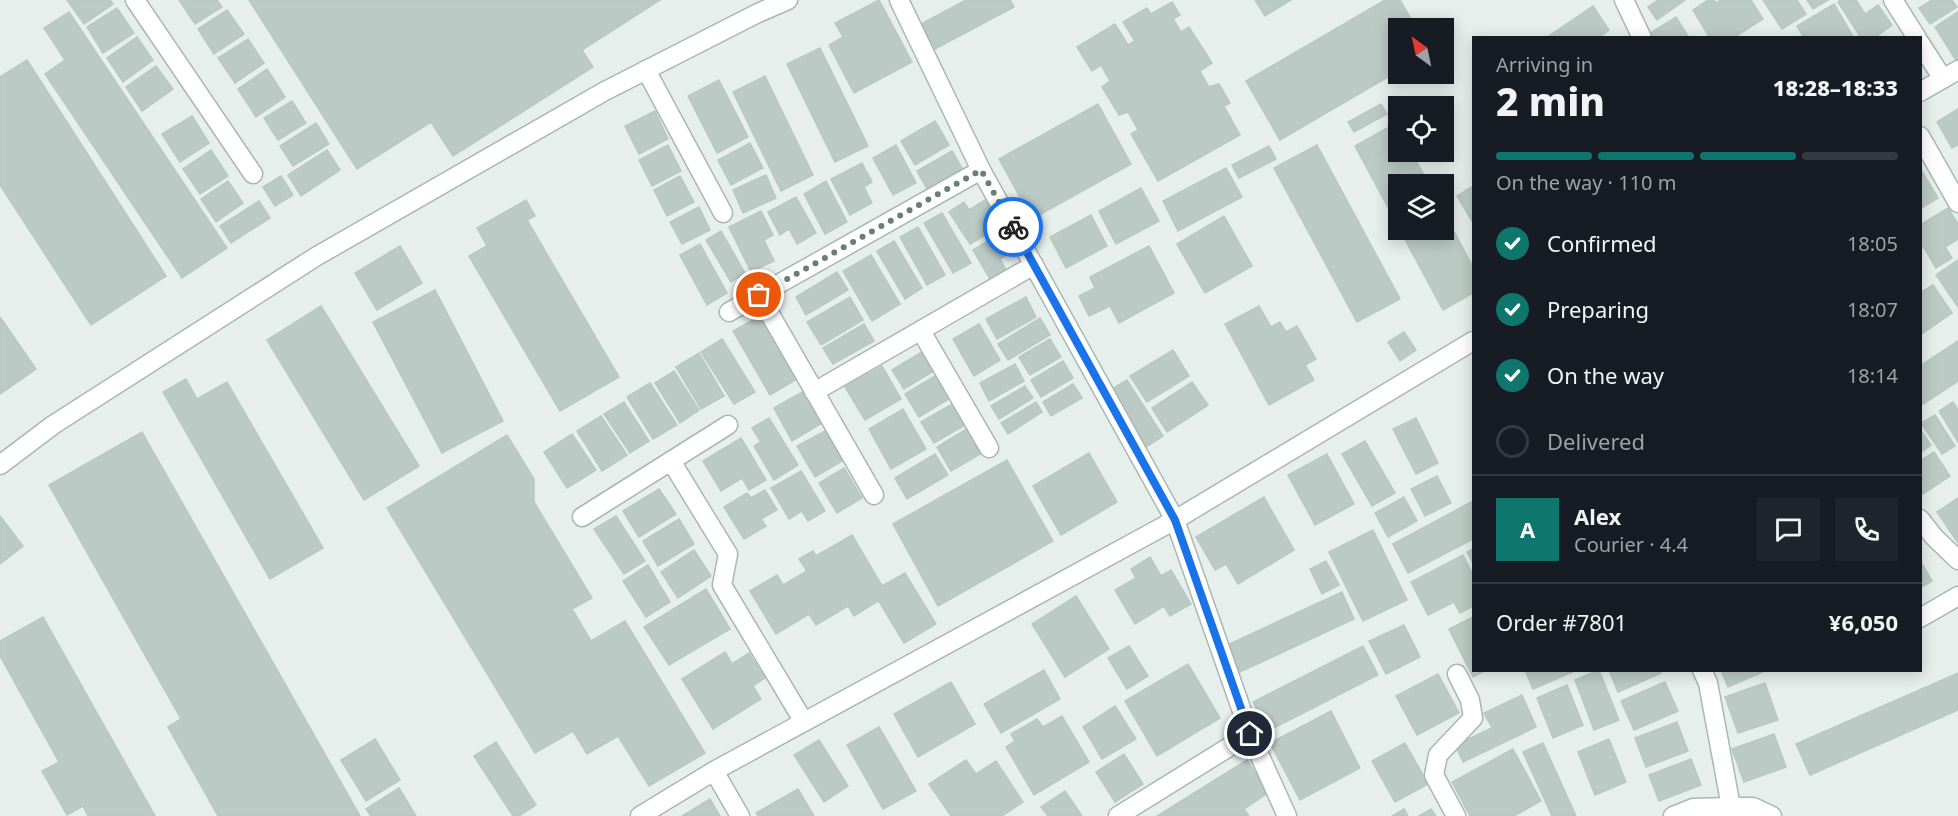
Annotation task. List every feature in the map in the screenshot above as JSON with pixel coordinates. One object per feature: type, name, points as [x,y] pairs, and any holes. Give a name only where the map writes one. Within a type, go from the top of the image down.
[{"type":"street","points":[[135,0],[253,174]]},
{"type":"street","points":[[0,465],[53,425],[317,256],[595,97],[758,13],[788,0]]},
{"type":"street","points":[[899,0],[981,170],[1175,520],[1250,734],[1287,816]]},
{"type":"street","points":[[1624,0],[1641,36]]},
{"type":"street","points":[[1893,0],[1916,36]]},
{"type":"street","points":[[1922,45],[1950,74],[1922,91]]},
{"type":"street","points":[[646,70],[723,213]]},
{"type":"street","points":[[1922,140],[1958,203]]},
{"type":"street","points":[[729,312],[981,170]]},
{"type":"street","points":[[814,392],[1034,265]]},
{"type":"street","points":[[759,295],[874,495]]},
{"type":"street","points":[[921,331],[989,448]]},
{"type":"street","points":[[640,816],[714,771],[1175,520],[1472,342]]},
{"type":"street","points":[[582,517],[728,425]]},
{"type":"street","points":[[671,461],[728,554],[722,585],[804,722]]},
{"type":"street","points":[[1922,522],[1958,560]]},
{"type":"street","points":[[1922,617],[1958,596]]},
{"type":"street","points":[[1703,672],[1708,683],[1731,807]]},
{"type":"street","points":[[1456,816],[1434,775],[1438,754],[1473,718],[1470,700],[1457,674]]},
{"type":"street","points":[[1118,816],[1250,734]]},
{"type":"street","points":[[714,771],[740,816]]},
{"type":"street","points":[[1672,816],[1693,808],[1731,807],[1753,807],[1772,816]]},
{"type":"building","points":[[67,0],[110,0],[113,4],[84,24]]},
{"type":"building","points":[[179,0],[217,0],[222,7],[195,24]]},
{"type":"building","points":[[249,0],[660,0],[582,50],[593,67],[453,156],[431,122],[357,169]]},
{"type":"building","points":[[879,0],[912,62],[854,93],[829,45],[843,37],[835,23]]},
{"type":"building","points":[[966,0],[1010,0],[1014,7],[935,49],[921,24]]},
{"type":"building","points":[[1255,0],[1291,0],[1265,16]]},
{"type":"building","points":[[1385,0],[1400,0],[1410,18],[1388,18],[1388,77],[1280,140],[1246,81]]},
{"type":"building","points":[[1658,0],[1685,0],[1657,20],[1648,7]]},
{"type":"building","points":[[1708,0],[1714,0],[1716,3],[1721,0],[1751,0],[1763,19],[1736,36],[1709,36],[1693,10]]},
{"type":"building","points":[[1763,0],[1797,0],[1806,14],[1782,29]]},
{"type":"building","points":[[1807,0],[1828,0],[1813,9]]},
{"type":"building","points":[[1856,0],[1865,14],[1878,5],[1892,25],[1877,36],[1860,36],[1838,2]]},
{"type":"building","points":[[1932,0],[1952,0],[1957,7],[1930,24],[1919,8]]},
{"type":"building","points":[[1172,2],[1180,15],[1173,19],[1181,32],[1189,27],[1212,63],[1200,71],[1209,87],[1219,84],[1230,103],[1224,106],[1240,135],[1158,181],[1131,134],[1138,130],[1128,112],[1119,115],[1102,87],[1110,81],[1101,65],[1092,71],[1077,47],[1115,24],[1128,45],[1135,41],[1123,22],[1147,8],[1151,14]]},
{"type":"building","points":[[1834,4],[1853,36],[1803,36],[1797,26]]},
{"type":"building","points":[[1593,6],[1609,30],[1601,36],[1549,36]]},
{"type":"building","points":[[117,8],[134,33],[103,53],[87,27]]},
{"type":"building","points":[[227,10],[244,34],[214,54],[198,29]]},
{"type":"building","points":[[69,12],[227,248],[182,278],[45,74],[65,60],[44,28]]},
{"type":"building","points":[[1958,12],[1958,62],[1957,62],[1935,27]]},
{"type":"building","points":[[1676,17],[1688,36],[1650,36],[1649,34]]},
{"type":"building","points":[[137,37],[153,60],[123,82],[107,58]]},
{"type":"building","points":[[248,39],[264,63],[235,83],[218,58]]},
{"type":"building","points":[[820,48],[868,146],[835,162],[787,64]]},
{"type":"building","points":[[27,60],[166,276],[91,325],[0,185],[0,77]]},
{"type":"building","points":[[156,66],[173,89],[142,111],[126,87]]},
{"type":"building","points":[[267,69],[285,97],[256,117],[238,89]]},
{"type":"building","points":[[765,76],[813,175],[781,191],[733,92]]},
{"type":"building","points":[[719,80],[748,137],[717,153],[688,96]]},
{"type":"building","points":[[292,101],[306,123],[278,140],[264,118]]},
{"type":"building","points":[[1098,104],[1131,164],[1032,219],[999,159]]},
{"type":"building","points":[[1381,104],[1387,114],[1354,132],[1348,122]]},
{"type":"building","points":[[1958,109],[1958,145],[1952,148],[1937,122]]},
{"type":"building","points":[[655,111],[668,139],[639,154],[625,126]]},
{"type":"building","points":[[192,116],[209,143],[180,162],[162,134]]},
{"type":"building","points":[[935,121],[949,145],[915,165],[901,141]]},
{"type":"building","points":[[316,123],[329,144],[293,166],[280,146]]},
{"type":"building","points":[[1388,127],[1388,162],[1417,162],[1423,174],[1388,174],[1388,207],[1355,146]]},
{"type":"building","points":[[750,143],[763,168],[731,185],[718,160]]},
{"type":"building","points":[[668,145],[681,171],[652,186],[639,160]]},
{"type":"building","points":[[896,145],[916,183],[893,195],[873,158]]},
{"type":"building","points":[[1317,145],[1400,299],[1357,322],[1274,168]]},
{"type":"building","points":[[1269,146],[1276,159],[1239,178],[1232,165]]},
{"type":"building","points":[[211,150],[228,176],[200,194],[183,169]]},
{"type":"building","points":[[327,150],[340,170],[301,196],[288,175]]},
{"type":"building","points":[[952,151],[962,168],[927,189],[917,171]]},
{"type":"building","points":[[862,163],[872,182],[864,187],[872,203],[850,215],[831,179]]},
{"type":"building","points":[[1226,168],[1242,197],[1178,231],[1163,201]]},
{"type":"building","points":[[1922,171],[1938,198],[1922,208]]},
{"type":"building","points":[[766,175],[776,198],[743,213],[733,190]]},
{"type":"building","points":[[281,176],[293,195],[275,206],[263,187]]},
{"type":"building","points":[[680,176],[694,202],[667,216],[654,190]]},
{"type":"building","points":[[228,181],[243,203],[216,222],[201,199]]},
{"type":"building","points":[[826,181],[847,222],[825,234],[804,194]]},
{"type":"building","points":[[1472,187],[1472,221],[1457,196]]},
{"type":"building","points":[[1141,188],[1159,221],[1116,244],[1099,211]]},
{"type":"building","points":[[796,197],[816,233],[797,244],[789,229],[780,235],[768,212]]},
{"type":"building","points":[[526,200],[535,216],[527,220],[619,377],[560,411],[469,256],[487,246],[477,228]]},
{"type":"building","points":[[985,200],[1001,226],[970,244],[949,212],[964,202],[969,210]]},
{"type":"building","points":[[259,201],[270,218],[231,243],[220,226]]},
{"type":"building","points":[[699,207],[710,230],[682,244],[670,222]]},
{"type":"building","points":[[1948,208],[1958,224],[1958,239],[1945,247],[1952,258],[1936,268],[1922,244],[1922,224]]},
{"type":"building","points":[[761,211],[773,235],[764,240],[774,261],[751,272],[729,227]]},
{"type":"building","points":[[942,213],[971,263],[953,273],[924,223]]},
{"type":"building","points":[[1091,215],[1107,246],[1066,268],[1050,237]]},
{"type":"building","points":[[1224,216],[1252,266],[1205,293],[1177,244]]},
{"type":"building","points":[[918,227],[945,275],[927,285],[900,237]]},
{"type":"building","points":[[721,231],[745,273],[731,282],[706,240]]},
{"type":"building","points":[[1003,232],[1014,250],[1000,259],[1006,270],[990,279],[973,250]]},
{"type":"building","points":[[1454,232],[1472,265],[1472,294],[1443,310],[1405,240],[1454,240]]},
{"type":"building","points":[[894,241],[922,288],[905,299],[877,251]]},
{"type":"building","points":[[700,244],[727,293],[707,305],[680,255]]},
{"type":"building","points":[[400,246],[422,283],[377,310],[355,273]]},
{"type":"building","points":[[1149,246],[1174,293],[1119,323],[1110,306],[1089,316],[1079,296],[1095,288],[1090,277]]},
{"type":"building","points":[[871,255],[900,304],[872,321],[843,271]]},
{"type":"building","points":[[1958,260],[1958,307],[1936,275]]},
{"type":"building","points":[[837,272],[848,290],[806,315],[796,297]]},
{"type":"building","points":[[1933,285],[1952,313],[1922,334],[1922,292]]},
{"type":"building","points":[[435,290],[503,421],[442,453],[373,322]]},
{"type":"building","points":[[850,297],[863,320],[821,345],[807,322]]},
{"type":"building","points":[[1026,297],[1036,317],[997,339],[986,319]]},
{"type":"building","points":[[321,306],[419,466],[364,500],[267,340]]},
{"type":"building","points":[[1259,306],[1271,327],[1280,322],[1286,332],[1297,326],[1316,359],[1305,365],[1314,380],[1269,405],[1225,324]]},
{"type":"building","points":[[760,316],[797,379],[770,395],[733,331]]},
{"type":"building","points":[[0,317],[36,369],[0,394]]},
{"type":"building","points":[[1040,318],[1050,335],[1008,360],[998,344]]},
{"type":"building","points":[[864,324],[874,341],[833,364],[823,348]]},
{"type":"building","points":[[979,324],[1000,360],[974,376],[953,339]]},
{"type":"building","points":[[1404,332],[1416,350],[1400,361],[1388,342]]},
{"type":"building","points":[[722,339],[755,392],[734,404],[701,352]]},
{"type":"building","points":[[1050,339],[1061,357],[1030,375],[1019,357]]},
{"type":"building","points":[[1958,341],[1958,381],[1922,405],[1922,365]]},
{"type":"building","points":[[925,350],[937,369],[904,389],[892,370]]},
{"type":"building","points":[[1173,350],[1189,376],[1147,402],[1130,376]]},
{"type":"building","points":[[699,353],[724,396],[701,409],[676,367]]},
{"type":"building","points":[[1063,361],[1073,378],[1041,397],[1031,380]]},
{"type":"building","points":[[1015,364],[1024,381],[989,401],[980,383]]},
{"type":"building","points":[[882,366],[901,399],[865,420],[845,387]]},
{"type":"building","points":[[674,371],[699,410],[680,423],[655,383]]},
{"type":"building","points":[[938,374],[952,397],[919,417],[905,394]]},
{"type":"building","points":[[186,379],[197,399],[227,382],[323,548],[270,579],[163,392]]},
{"type":"building","points":[[1127,380],[1163,436],[1146,447],[1110,390]]},
{"type":"building","points":[[1192,382],[1208,405],[1167,432],[1152,408]]},
{"type":"building","points":[[650,383],[677,425],[653,439],[627,397]]},
{"type":"building","points":[[1073,384],[1082,398],[1051,416],[1043,402]]},
{"type":"building","points":[[1025,386],[1033,398],[999,419],[991,406]]},
{"type":"building","points":[[804,391],[822,423],[792,441],[774,408]]},
{"type":"building","points":[[624,402],[649,441],[630,453],[604,414]]},
{"type":"building","points":[[1036,402],[1042,412],[1008,434],[1001,423]]},
{"type":"building","points":[[1953,402],[1958,410],[1958,442],[1939,411]]},
{"type":"building","points":[[954,403],[967,424],[934,443],[921,422]]},
{"type":"building","points":[[903,409],[926,449],[891,469],[869,429]]},
{"type":"building","points":[[1935,415],[1955,446],[1942,454],[1922,422]]},
{"type":"building","points":[[601,416],[627,455],[602,471],[577,431]]},
{"type":"building","points":[[769,418],[798,465],[774,480],[754,446],[761,442],[752,428]]},
{"type":"building","points":[[1416,418],[1438,463],[1416,474],[1393,429]]},
{"type":"building","points":[[968,428],[982,453],[951,471],[937,447]]},
{"type":"building","points":[[825,431],[842,461],[815,477],[797,446]]},
{"type":"building","points":[[142,432],[360,816],[218,816],[168,727],[181,719],[49,485]]},
{"type":"building","points":[[1922,432],[1931,445],[1922,452]]},
{"type":"building","points":[[572,434],[596,470],[567,488],[544,452]]},
{"type":"building","points":[[507,435],[534,479],[534,502],[592,598],[572,609],[591,641],[625,621],[705,753],[649,786],[618,736],[587,754],[573,731],[535,753],[387,508]]},
{"type":"building","points":[[741,438],[766,480],[749,490],[742,478],[721,491],[703,461]]},
{"type":"building","points":[[1365,441],[1395,493],[1372,506],[1342,454]]},
{"type":"building","points":[[1934,452],[1950,476],[1923,494],[1922,493],[1922,460]]},
{"type":"building","points":[[1089,453],[1117,502],[1061,535],[1033,486]]},
{"type":"building","points":[[935,454],[948,475],[907,499],[895,478]]},
{"type":"building","points":[[1327,454],[1354,504],[1315,525],[1288,475]]},
{"type":"building","points":[[1007,460],[1053,541],[938,606],[893,524]]},
{"type":"building","points":[[844,468],[862,498],[837,513],[819,483]]},
{"type":"building","points":[[801,471],[825,511],[808,521],[802,511],[789,519],[771,488]]},
{"type":"building","points":[[1437,476],[1451,503],[1425,516],[1411,489]]},
{"type":"building","points":[[659,489],[676,514],[639,537],[623,511]]},
{"type":"building","points":[[765,490],[777,510],[761,519],[766,526],[744,539],[724,507],[747,493],[751,498]]},
{"type":"building","points":[[1264,497],[1294,550],[1238,584],[1226,564],[1215,570],[1196,537]]},
{"type":"building","points":[[1404,497],[1417,521],[1388,537],[1375,513]]},
{"type":"building","points":[[1958,498],[1958,543],[1937,512]]},
{"type":"building","points":[[1472,502],[1472,540],[1408,573],[1393,544]]},
{"type":"building","points":[[0,516],[23,546],[0,564]]},
{"type":"building","points":[[616,516],[645,561],[624,574],[594,529]]},
{"type":"building","points":[[679,519],[694,544],[658,566],[643,541]]},
{"type":"building","points":[[1373,530],[1407,600],[1363,621],[1329,552]]},
{"type":"building","points":[[852,535],[882,586],[905,573],[936,624],[904,643],[874,593],[878,601],[854,616],[848,606],[816,625],[809,614],[776,634],[750,591],[777,575],[783,585],[807,571],[799,559],[813,551],[816,556]]},
{"type":"building","points":[[694,550],[711,576],[678,598],[661,572]]},
{"type":"building","points":[[1472,550],[1472,561],[1467,552]]},
{"type":"building","points":[[1463,555],[1472,573],[1472,607],[1460,613],[1454,602],[1428,615],[1411,582]]},
{"type":"building","points":[[1150,557],[1161,576],[1171,570],[1191,604],[1170,616],[1164,606],[1135,624],[1115,590],[1136,578],[1131,569]]},
{"type":"building","points":[[1326,561],[1339,585],[1322,594],[1310,569]]},
{"type":"building","points":[[1922,564],[1932,581],[1922,587]]},
{"type":"building","points":[[648,565],[670,602],[646,617],[623,581]]},
{"type":"building","points":[[706,589],[730,629],[669,665],[644,627]]},
{"type":"building","points":[[1342,592],[1354,619],[1240,672],[1227,645]]},
{"type":"building","points":[[1076,596],[1109,649],[1065,677],[1032,624]]},
{"type":"building","points":[[43,617],[155,816],[88,816],[83,806],[67,815],[42,771],[59,762],[0,656],[0,641]]},
{"type":"building","points":[[1472,618],[1472,672],[1482,672],[1473,677],[1449,629]]},
{"type":"building","points":[[1404,625],[1420,657],[1386,674],[1369,641]]},
{"type":"building","points":[[1129,646],[1148,676],[1127,689],[1108,658]]},
{"type":"building","points":[[1363,646],[1378,675],[1268,731],[1253,702]]},
{"type":"building","points":[[725,652],[732,664],[749,653],[765,678],[753,686],[761,699],[713,729],[682,679]]},
{"type":"building","points":[[1188,664],[1220,718],[1157,756],[1125,701]]},
{"type":"building","points":[[1044,670],[1060,699],[1001,733],[984,704]]},
{"type":"building","points":[[1526,672],[1572,672],[1533,689]]},
{"type":"building","points":[[1600,672],[1619,720],[1594,730],[1575,680]]},
{"type":"building","points":[[1610,672],[1661,672],[1661,673],[1618,692]]},
{"type":"building","points":[[1722,672],[1762,672],[1728,687]]},
{"type":"building","points":[[1958,673],[1958,710],[1810,775],[1796,744]]},
{"type":"building","points":[[1438,674],[1459,713],[1417,735],[1396,696]]},
{"type":"building","points":[[951,682],[975,724],[918,757],[894,714]]},
{"type":"building","points":[[1665,682],[1678,711],[1634,730],[1621,701]]},
{"type":"building","points":[[1765,683],[1778,720],[1738,733],[1725,697]]},
{"type":"building","points":[[1567,685],[1583,725],[1553,738],[1537,698]]},
{"type":"building","points":[[1522,695],[1536,727],[1463,762],[1455,745],[1492,728],[1484,713]]},
{"type":"building","points":[[1115,706],[1136,739],[1102,759],[1083,727]]},
{"type":"building","points":[[1331,711],[1360,768],[1300,800],[1270,743]]},
{"type":"building","points":[[1062,716],[1089,762],[1034,795],[1006,747],[1015,741],[1011,734],[1037,719],[1043,727]]},
{"type":"building","points":[[1677,722],[1688,751],[1646,767],[1635,738]]},
{"type":"building","points":[[879,727],[916,791],[883,809],[847,745]]},
{"type":"building","points":[[1774,734],[1786,767],[1744,782],[1732,749]]},
{"type":"building","points":[[375,739],[400,780],[366,801],[341,760]]},
{"type":"building","points":[[1609,739],[1626,782],[1595,795],[1578,752]]},
{"type":"building","points":[[819,740],[848,786],[824,802],[794,755]]},
{"type":"building","points":[[496,742],[536,805],[519,816],[513,816],[474,756]]},
{"type":"building","points":[[1405,743],[1428,784],[1395,802],[1372,761]]},
{"type":"building","points":[[1543,743],[1576,816],[1552,816],[1523,752]]},
{"type":"building","points":[[1513,749],[1541,801],[1514,816],[1470,816],[1452,782]]},
{"type":"building","points":[[1124,754],[1143,784],[1115,802],[1096,772]]},
{"type":"building","points":[[1691,759],[1701,785],[1659,801],[1649,775]]},
{"type":"building","points":[[966,760],[976,774],[996,761],[1023,802],[1002,816],[951,816],[929,784]]},
{"type":"building","points":[[1247,760],[1268,793],[1244,809],[1249,816],[1157,816]]},
{"type":"building","points":[[399,788],[416,816],[371,816],[366,809]]},
{"type":"building","points":[[798,789],[814,816],[758,816],[756,813]]},
{"type":"building","points":[[1065,791],[1082,816],[1048,816],[1041,807]]},
{"type":"building","points":[[710,799],[720,816],[682,816]]},
{"type":"building","points":[[1404,809],[1408,816],[1392,816]]},
{"type":"building","points":[[1431,809],[1436,816],[1419,816]]},
{"type":"way so far","points":[[759,295],[981,170],[1013,227]]},
{"type":"route","points":[[1013,227],[1175,520],[1250,734]]}]
